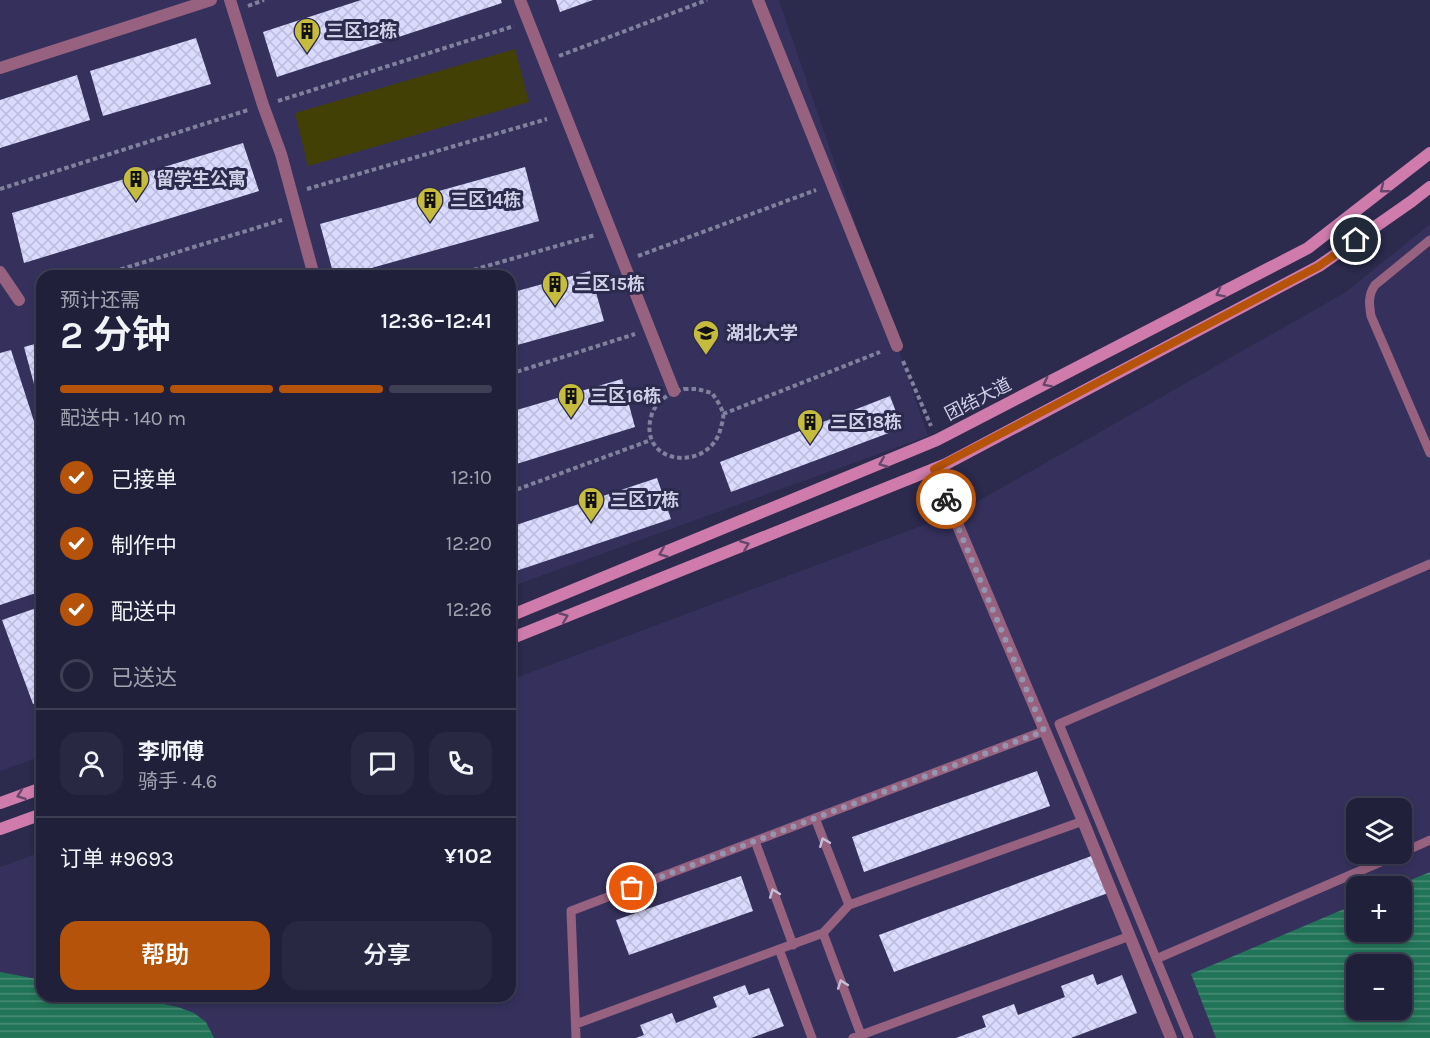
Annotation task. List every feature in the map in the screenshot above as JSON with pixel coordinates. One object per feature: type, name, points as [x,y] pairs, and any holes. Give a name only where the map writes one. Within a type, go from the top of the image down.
[{"type":"main road","name":"团结大道","points":[[516,614],[937,441],[1308,248],[1430,153]]},
{"type":"main road","points":[[516,637],[934,469],[1319,266],[1430,187]]},
{"type":"main road","points":[[0,803],[36,790]]},
{"type":"main road","points":[[0,829],[36,816]]},
{"type":"street","points":[[0,68],[211,0]]},
{"type":"street","points":[[230,0],[262,105],[281,154],[312,270]]},
{"type":"street","points":[[520,0],[674,391]]},
{"type":"street","points":[[758,0],[897,346]]},
{"type":"street","points":[[0,272],[19,300]]},
{"type":"street","points":[[934,469],[1083,821],[1171,1038]]},
{"type":"lane","points":[[1430,240],[1375,285],[1369,299],[1371,316],[1430,453]]},
{"type":"lane","points":[[1189,1038],[1059,724],[1430,564]]},
{"type":"lane","points":[[576,1038],[571,911],[1044,731]]},
{"type":"lane","points":[[815,818],[849,905]]},
{"type":"lane","points":[[576,1024],[823,933],[849,905],[1083,821]]},
{"type":"lane","points":[[1412,848],[1430,840]]},
{"type":"lane","points":[[755,841],[793,945]]},
{"type":"lane","points":[[1156,959],[1375,864]]},
{"type":"lane","points":[[823,933],[857,1036],[1130,936]]},
{"type":"lane","points":[[779,949],[812,1038]]},
{"type":"path","points":[[544,62],[706,0]]},
{"type":"path","points":[[0,189],[529,21]]},
{"type":"path","points":[[292,194],[565,114]]},
{"type":"path","points":[[623,262],[832,185]]},
{"type":"path","points":[[119,270],[298,215]]},
{"type":"path","points":[[473,270],[610,230]]},
{"type":"path","points":[[516,372],[650,329]]},
{"type":"path","points":[[723,414],[897,346],[937,441]]},
{"type":"path","points":[[684,388],[712,393],[723,414],[720,435],[705,452],[696,456],[684,459],[670,456],[659,450],[651,440],[649,425],[652,413],[661,399],[674,391],[684,388]]},
{"type":"path","points":[[516,490],[651,440]]},
{"type":"shaded area","name":"湖北大学","points":[[0,0],[779,0],[928,436],[516,585],[516,270],[36,270],[36,758],[0,771]]},
{"type":"shaded area","points":[[515,49],[529,102],[308,166],[295,113]]},
{"type":"shaded area","points":[[1430,224],[1430,1038],[0,1038],[0,867],[36,854],[36,1002],[516,1002],[516,678],[961,511],[1346,292]]},
{"type":"shaded area","points":[[1430,872],[1430,1038],[1216,1038],[1191,974],[1346,908],[1346,942],[1412,942],[1412,879]]},
{"type":"shaded area","points":[[0,972],[36,979],[36,1002],[153,1002],[178,1007],[194,1013],[206,1022],[214,1038],[0,1038]]},
{"type":"building","name":"三区12栋","points":[[361,0],[501,0],[502,3],[277,77],[263,32]]},
{"type":"building","points":[[556,0],[593,0],[560,12]]},
{"type":"building","points":[[196,38],[211,84],[103,116],[90,71]]},
{"type":"building","points":[[77,75],[90,120],[0,148],[0,100]]},
{"type":"building","name":"留学生公寓","points":[[243,143],[259,191],[24,263],[12,213]]},
{"type":"building","name":"三区14栋","points":[[525,167],[539,221],[364,270],[332,270],[320,224]]},
{"type":"building","name":"三区15栋","points":[[590,271],[604,321],[516,345],[516,291]]},
{"type":"building","points":[[36,344],[36,391],[24,347]]},
{"type":"building","points":[[11,350],[36,427],[36,593],[0,605],[0,353]]},
{"type":"building","name":"三区16栋","points":[[622,379],[635,427],[516,464],[516,410]]},
{"type":"building","name":"三区18栋","points":[[890,396],[902,428],[731,492],[720,462]]},
{"type":"building","name":"三区17栋","points":[[657,478],[671,519],[516,571],[516,525]]},
{"type":"building","points":[[36,608],[36,703],[33,704],[2,620]]},
{"type":"building","points":[[1037,771],[1050,806],[864,872],[852,837]]},
{"type":"building","points":[[1094,855],[1108,893],[894,972],[879,935]]},
{"type":"building","points":[[741,876],[753,911],[629,955],[616,920]]},
{"type":"building","points":[[1093,974],[1097,985],[1122,975],[1137,1013],[1071,1038],[956,1038],[986,1027],[982,1016],[1014,1004],[1018,1015],[1065,997],[1061,986]]},
{"type":"building","points":[[745,985],[749,995],[769,988],[784,1026],[751,1038],[636,1038],[644,1035],[640,1025],[672,1013],[676,1023],[717,1007],[713,997]]},
{"type":"way so far","points":[[632,888],[1044,731],[946,499]]},
{"type":"place","name":"三区12栋","points":[[307,54]]},
{"type":"place","name":"留学生公寓","points":[[136,202]]},
{"type":"place","name":"三区14栋","points":[[430,223]]},
{"type":"place","name":"三区15栋","points":[[555,307]]},
{"type":"place","name":"湖北大学","points":[[706,356]]},
{"type":"place","name":"三区16栋","points":[[571,419]]},
{"type":"place","name":"三区18栋","points":[[810,445]]},
{"type":"place","name":"三区17栋","points":[[591,523]]},
{"type":"route","points":[[946,499],[934,469],[1319,266],[1356,240]]}]
